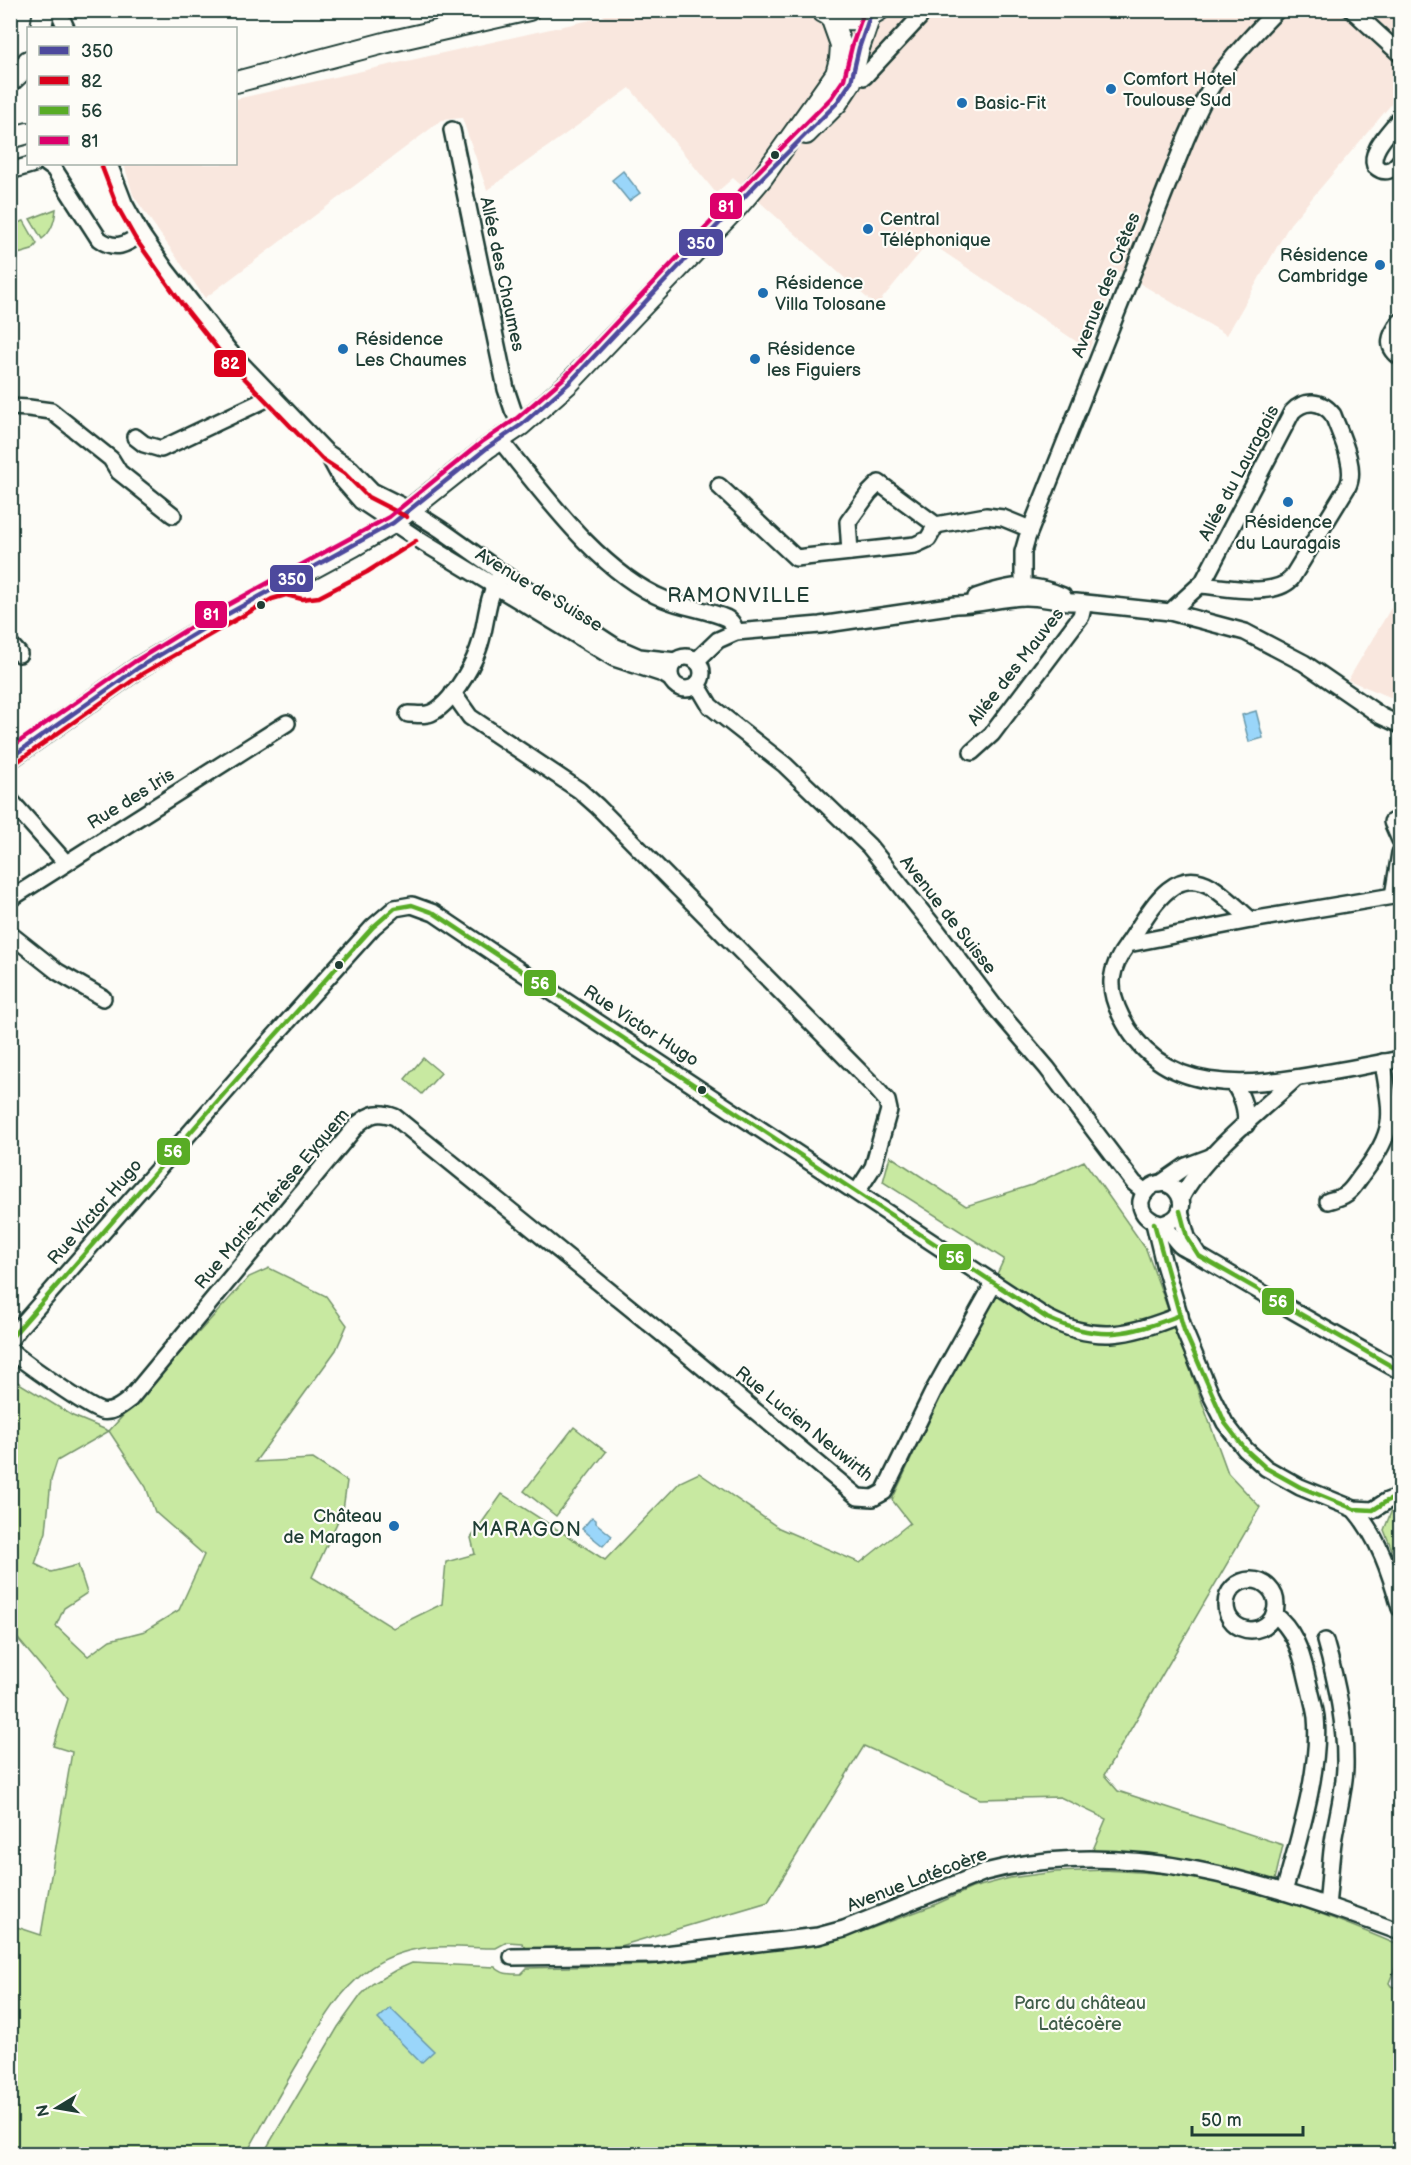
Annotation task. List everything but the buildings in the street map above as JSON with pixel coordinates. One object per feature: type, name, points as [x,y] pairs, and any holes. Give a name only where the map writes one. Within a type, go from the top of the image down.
[{"type":"main road","points":[[41,27],[44,10]]},
{"type":"main road","points":[[237,82],[388,42],[529,10]]},
{"type":"main road","points":[[826,14],[841,19],[877,12]]},
{"type":"main road","points":[[10,758],[138,668],[226,615],[393,523],[487,448],[521,424],[569,383],[762,178],[837,103],[851,82],[859,48],[877,12]]},
{"type":"main road","points":[[762,178],[836,74],[841,45],[826,14]]},
{"type":"main road","points":[[10,82],[27,66]]},
{"type":"main road","points":[[10,138],[27,133]]},
{"type":"street","points":[[864,77],[919,18],[923,10]]},
{"type":"street","name":"Avenue des Crêtes","points":[[1023,591],[1023,552],[1030,529],[1172,171],[1199,109],[1218,75],[1277,10]]},
{"type":"street","points":[[1352,10],[1401,54]]},
{"type":"street","points":[[1401,118],[1373,158],[1375,166],[1386,171],[1393,170],[1401,161]]},
{"type":"street","name":"Allée des Chaumes","points":[[452,130],[506,389],[521,424]]},
{"type":"street","points":[[10,171],[31,165]]},
{"type":"street","points":[[48,165],[54,169],[99,238],[106,244],[113,246],[128,244],[141,234]]},
{"type":"street","points":[[109,165],[124,202],[141,234],[166,270],[230,352],[327,453]]},
{"type":"street","points":[[1401,322],[1391,334],[1390,341],[1392,349],[1401,357]]},
{"type":"street","points":[[135,437],[144,444],[161,449],[273,396]]},
{"type":"street","name":"Allée du Lauragais","points":[[1170,612],[1201,585],[1292,412],[1300,404],[1306,402],[1329,409],[1351,466],[1351,478],[1292,579],[1285,585],[1271,590],[1201,585]]},
{"type":"street","points":[[10,407],[51,411],[111,459],[119,472],[173,515]]},
{"type":"street","points":[[500,440],[576,532],[634,584],[653,595],[727,619],[734,625],[736,632]]},
{"type":"street","name":"Avenue de Suisse","points":[[327,453],[350,468],[372,491],[410,510],[498,580],[614,658],[663,674],[671,679]]},
{"type":"street","name":"Avenue de Suisse","points":[[327,453],[340,477],[361,501],[393,523],[616,647],[639,657],[676,661]]},
{"type":"street","points":[[850,552],[848,522],[879,483],[936,525]]},
{"type":"street","points":[[719,486],[796,558],[915,545],[927,538],[936,525],[986,516],[1003,518],[1030,529]]},
{"type":"street","points":[[408,714],[433,712],[442,706],[453,693],[478,650],[498,580]]},
{"type":"street","points":[[696,661],[718,640],[736,632],[820,625],[957,605],[979,605],[1023,591],[1063,603],[1080,602],[1170,612],[1245,632],[1304,663],[1381,716],[1401,725]]},
{"type":"street","name":"Allée des Mauves","points":[[972,752],[992,734],[1081,616],[1080,602]]},
{"type":"street","points":[[690,658],[696,661],[701,670],[697,684],[686,689],[674,684],[670,669],[676,661],[690,658]]},
{"type":"street","name":"Avenue de Suisse","points":[[697,684],[710,706],[785,765],[869,846],[938,932],[993,1006],[1047,1068],[1134,1183],[1145,1192]]},
{"type":"street","points":[[453,693],[470,717],[579,790],[597,806],[887,1101],[888,1110],[873,1167],[857,1192]]},
{"type":"street","name":"Rue des Iris","points":[[10,899],[287,723]]},
{"type":"street","points":[[10,800],[66,863]]},
{"type":"street","points":[[1392,822],[1401,840]]},
{"type":"street","points":[[1128,944],[1251,920],[1397,896],[1401,853]]},
{"type":"street","points":[[1251,920],[1210,886],[1200,882],[1183,881],[1168,889],[1128,944],[1116,962],[1111,982],[1118,1010],[1137,1042],[1155,1059],[1178,1072],[1209,1082],[1234,1084],[1296,1078],[1401,1059]]},
{"type":"street","name":"Rue Victor Hugo","points":[[10,1340],[271,1040],[373,927],[395,908],[412,905],[434,913],[455,925],[532,979],[1047,1318],[1064,1327],[1110,1335],[1137,1330],[1180,1315]]},
{"type":"street","points":[[10,933],[58,972],[103,998]]},
{"type":"street","points":[[1328,1201],[1347,1195],[1385,1142],[1389,1130],[1390,1112],[1383,1062]]},
{"type":"street","points":[[1158,1223],[1176,1218],[1196,1174],[1296,1078]]},
{"type":"street","points":[[1234,1084],[1246,1108],[1246,1125]]},
{"type":"street","name":"Rue Marie-Thérèse Eyquem","points":[[10,1350],[84,1401],[102,1411],[116,1410],[130,1398],[358,1124],[369,1114],[383,1112],[395,1117],[687,1354]]},
{"type":"street","points":[[1213,1156],[1186,1166],[1145,1192],[1142,1208],[1147,1218],[1158,1223],[1181,1246],[1401,1371]]},
{"type":"street","points":[[1160,1184],[1173,1187],[1181,1205],[1187,1237],[1199,1256]]},
{"type":"street","points":[[1158,1223],[1164,1264],[1180,1315],[1211,1395],[1225,1423],[1245,1449],[1266,1468],[1300,1487],[1354,1509],[1372,1510],[1401,1496]]},
{"type":"street","name":"Rue Lucien Neuwirth","points":[[687,1354],[858,1497],[873,1498],[884,1492],[934,1390],[994,1283]]},
{"type":"street","points":[[1354,1509],[1377,1541],[1388,1566],[1401,1608]]},
{"type":"street","points":[[1274,1614],[1290,1630],[1302,1658],[1316,1717],[1316,1748],[1309,1790],[1284,1892]]},
{"type":"street","points":[[1325,1641],[1334,1670],[1341,1708],[1345,1768],[1327,1905]]},
{"type":"street","name":"Avenue Latécoère","points":[[512,1957],[656,1955],[818,1936],[844,1929],[985,1872],[1006,1866],[1092,1858],[1173,1865],[1225,1875],[1327,1905],[1401,1932]]},
{"type":"shaded area","points":[[602,11],[1400,11],[1400,94],[1290,224],[1227,335],[1119,271],[1089,350],[929,242],[876,306],[733,178],[716,193],[630,88],[487,190],[462,118],[442,120],[205,298],[133,195],[124,165],[237,165],[237,99],[604,17]]},
{"type":"shaded area","points":[[1400,593],[1400,701],[1348,680]]},
{"type":"green space","points":[[56,209],[52,226],[42,239],[30,219]]},
{"type":"green space","points":[[24,221],[37,244],[32,250],[11,256],[11,225]]},
{"type":"green space","points":[[423,1058],[441,1073],[422,1094],[405,1079]]},
{"type":"green space","points":[[890,1156],[966,1206],[1032,1185],[1084,1161],[1146,1249],[1228,1473],[1260,1507],[1104,1775],[1118,1791],[1283,1845],[1274,1884],[1092,1852],[1106,1819],[1060,1797],[980,1799],[864,1746],[768,1902],[603,1951],[527,1949],[522,1943],[507,1942],[496,1948],[424,1948],[401,1953],[367,1970],[328,2013],[246,2154],[11,2154],[11,1925],[41,1935],[72,1752],[53,1746],[68,1699],[14,1634],[18,1614],[10,1611],[11,1378],[73,1416],[109,1431],[249,1277],[269,1268],[326,1296],[347,1325],[336,1350],[255,1462],[313,1459],[347,1481],[343,1510],[312,1577],[393,1628],[442,1604],[446,1562],[475,1554],[471,1538],[502,1494],[605,1560],[680,1482],[699,1473],[779,1528],[860,1563],[910,1523],[892,1500],[1004,1259],[883,1182]],"holes":[[[109,1431],[146,1487],[155,1512],[204,1555],[179,1610],[145,1631],[110,1640],[88,1656],[56,1626],[64,1608],[87,1593],[78,1565],[51,1572],[35,1564],[46,1532],[51,1480],[57,1461]]]},
{"type":"green space","points":[[574,1427],[606,1452],[556,1516],[524,1491]]},
{"type":"green space","points":[[1395,1502],[1400,1502],[1400,1569],[1384,1530]]},
{"type":"green space","name":"Parc du château Latécoère","points":[[1106,1870],[1175,1875],[1233,1886],[1289,1902],[1398,1945],[1400,1955],[1389,1983],[1400,1989],[1400,2154],[263,2154],[338,2027],[361,1995],[372,1984],[412,1963],[495,1967],[504,1973],[521,1974],[527,1968],[650,1965],[709,1959],[829,1941],[867,1930],[932,1906],[972,1888],[1010,1878],[1055,1872]]},
{"type":"water","points":[[623,171],[640,193],[629,201],[612,180]]},
{"type":"water","points":[[1256,711],[1263,738],[1249,742],[1242,715]]},
{"type":"water","points":[[592,1517],[612,1536],[603,1546],[582,1529]]},
{"type":"water","points":[[390,2008],[434,2051],[421,2063],[378,2019]]},
{"type":"transit line","name":"81","points":[[10,748],[134,662],[222,608],[389,517],[482,442],[516,419],[564,378],[831,98],[844,79],[863,14]]},
{"type":"transit line","name":"350","points":[[10,758],[138,668],[226,615],[393,523],[487,448],[521,425],[569,383],[762,178],[837,103],[851,82],[870,16]]},
{"type":"transit line","name":"82","points":[[102,167],[117,206],[135,238],[181,303],[224,357],[322,459],[345,474],[368,497],[407,517]]},
{"type":"transit line","name":"82","points":[[14,764],[142,674],[272,599],[286,595],[302,599],[319,597],[367,572],[416,541]]},
{"type":"transit line","name":"56","points":[[10,1339],[271,1040],[373,927],[395,908],[412,905],[434,913],[1047,1318],[1083,1330],[1114,1333],[1145,1327],[1180,1315]]},
{"type":"transit line","name":"56","points":[[1180,1211],[1187,1237],[1199,1256],[1400,1371]]},
{"type":"transit line","name":"56","points":[[1154,1223],[1184,1330],[1225,1423],[1245,1449],[1266,1468],[1300,1487],[1354,1509],[1373,1510],[1400,1496]]},
{"type":"place","name":"Comfort Hotel Toulouse Sud","points":[[1111,89]]},
{"type":"place","name":"Basic-Fit","points":[[962,103]]},
{"type":"place","name":"Central Téléphonique","points":[[868,229]]},
{"type":"place","name":"Résidence Cambridge","points":[[1380,265]]},
{"type":"place","name":"Résidence Villa Tolosane","points":[[763,293]]},
{"type":"place","name":"Résidence Les Chaumes","points":[[343,349]]},
{"type":"place","name":"Résidence les Figuiers","points":[[755,359]]},
{"type":"place","name":"Résidence du Lauragais","points":[[1288,502]]},
{"type":"place","name":"Château de Maragon","points":[[394,1526]]},
{"type":"district","name":"RAMONVILLE","points":[[739,596]]},
{"type":"district","name":"MARAGON","points":[[527,1530]]}]
